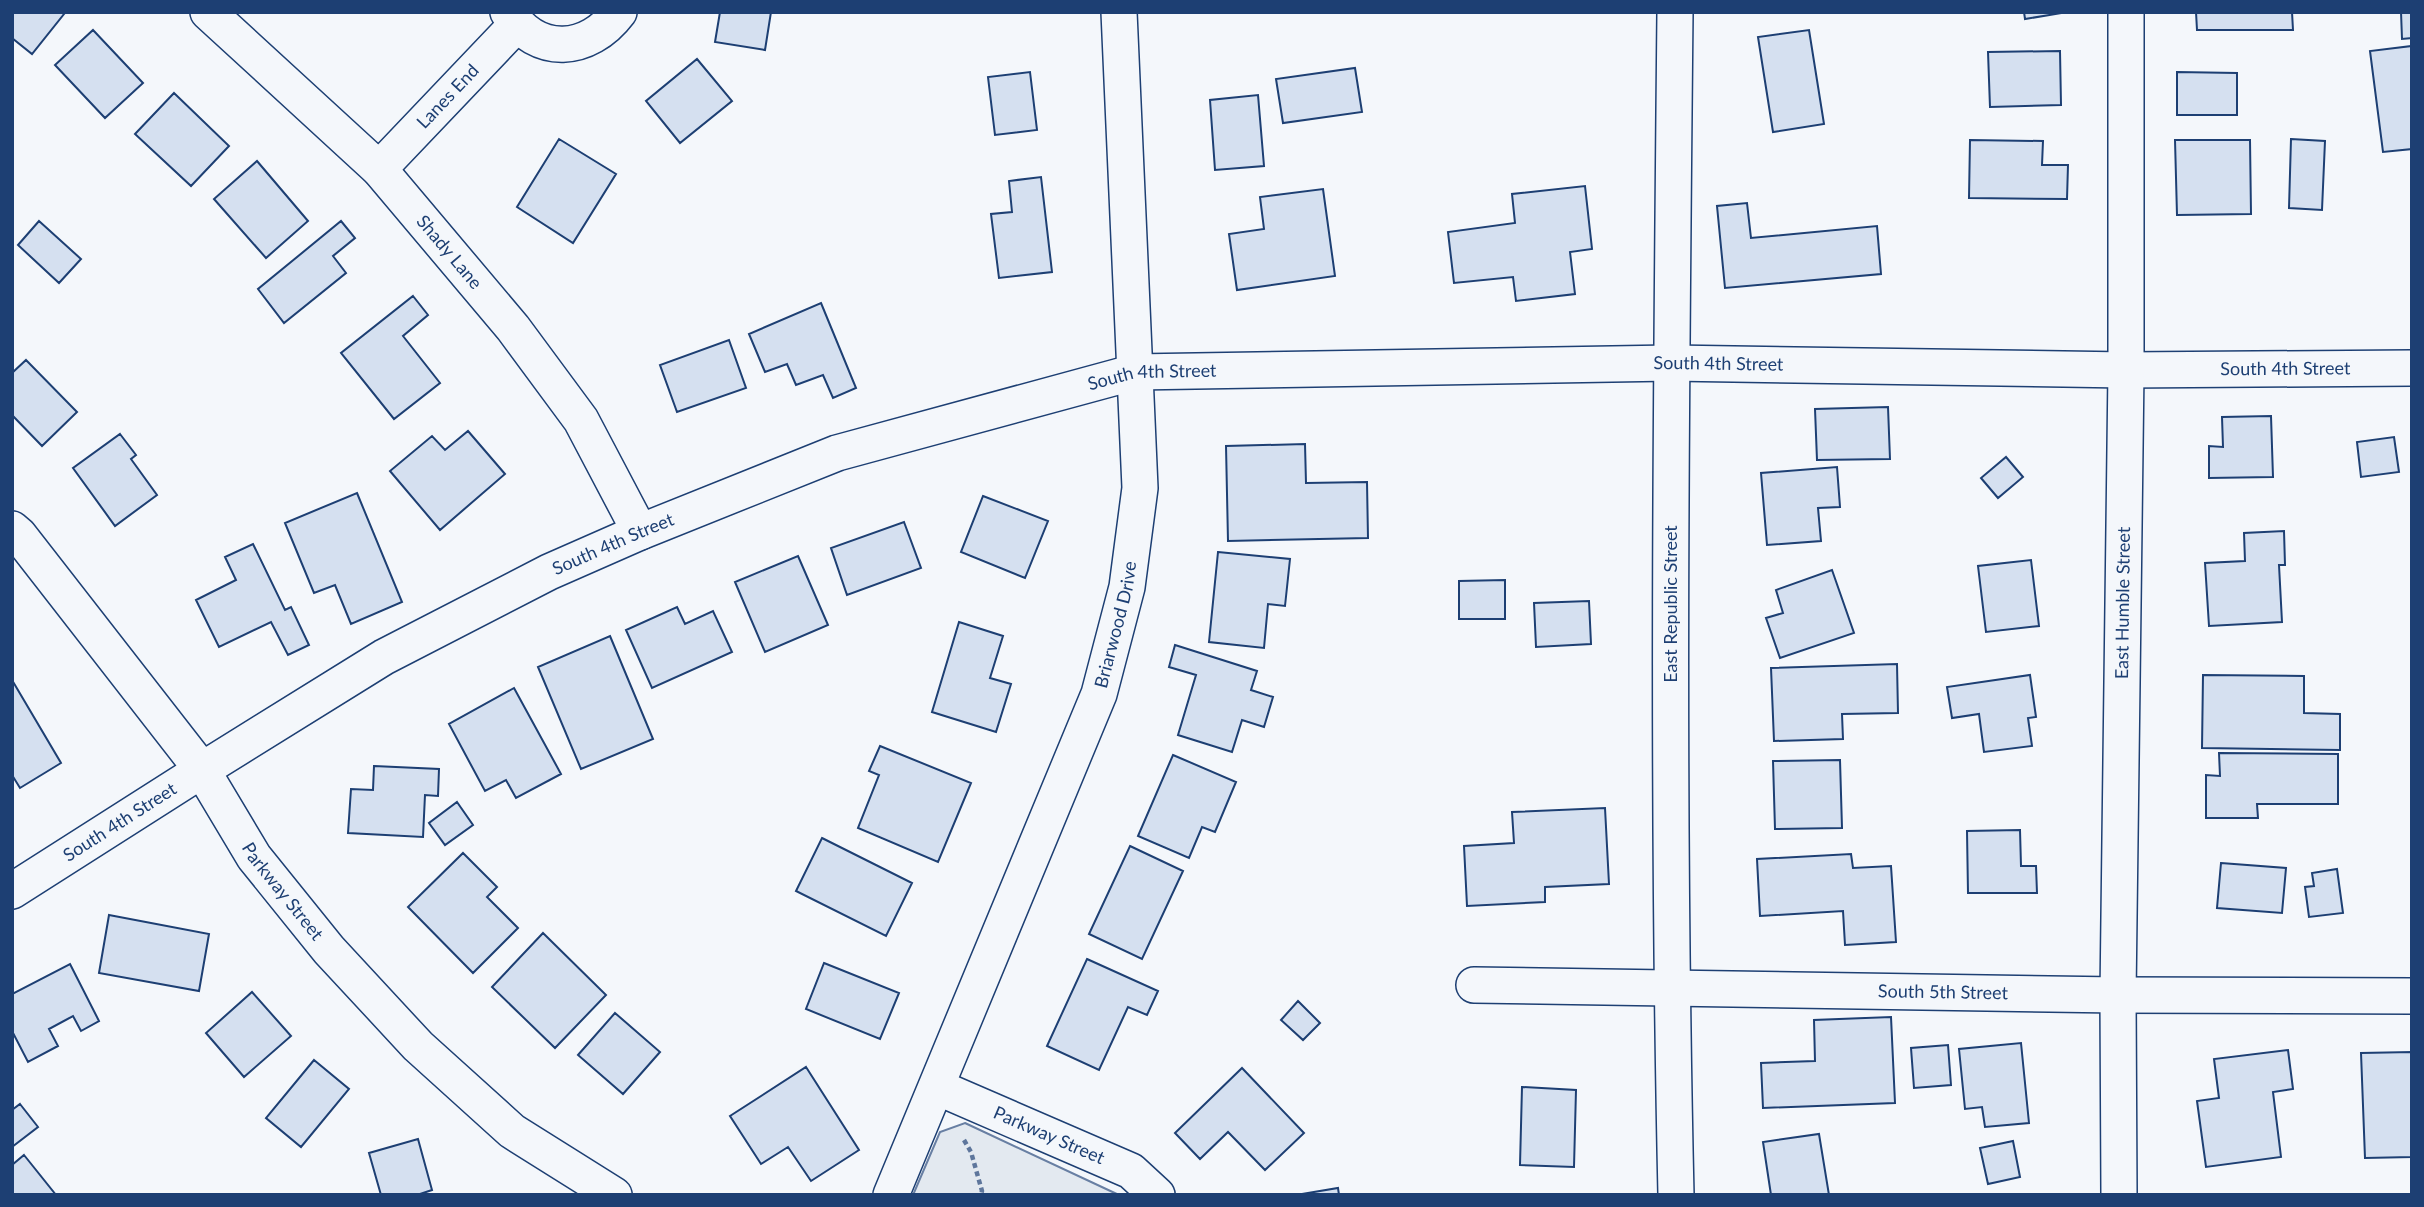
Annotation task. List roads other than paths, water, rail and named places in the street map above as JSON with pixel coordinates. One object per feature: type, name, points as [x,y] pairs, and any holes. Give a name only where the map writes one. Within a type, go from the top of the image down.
[{"type":"street","name":"Shady Lane","points":[[208,12],[379,169],[513,328],[581,420],[640,532]]},
{"type":"street","name":"Lanes End","points":[[379,169],[512,18],[532,37],[551,44],[570,45],[590,40],[606,29],[619,12]]},
{"type":"street","name":"Briarwood Drive","points":[[891,1195],[1099,694],[1127,587],[1140,488],[1119,12]]},
{"type":"street","name":"East Republic Street","points":[[1675,12],[1671,363],[1671,990],[1676,1195]]},
{"type":"street","name":"East Humble Street","points":[[2119,1195],[2118,996],[2126,370],[2126,12]]},
{"type":"street","name":"South 4th Street","points":[[12,891],[384,657],[549,572],[640,532],[837,453],[1135,372],[1671,363],[2126,370],[2412,368]]},
{"type":"street","name":"Parkway Street","points":[[12,529],[202,770],[254,857],[329,950],[418,1046],[512,1131],[614,1195]]},
{"type":"street","name":"South 5th Street","points":[[1474,985],[2118,996],[2412,996]]},
{"type":"street","name":"Parkway Street","points":[[937,1087],[1130,1171],[1157,1195]]}]
